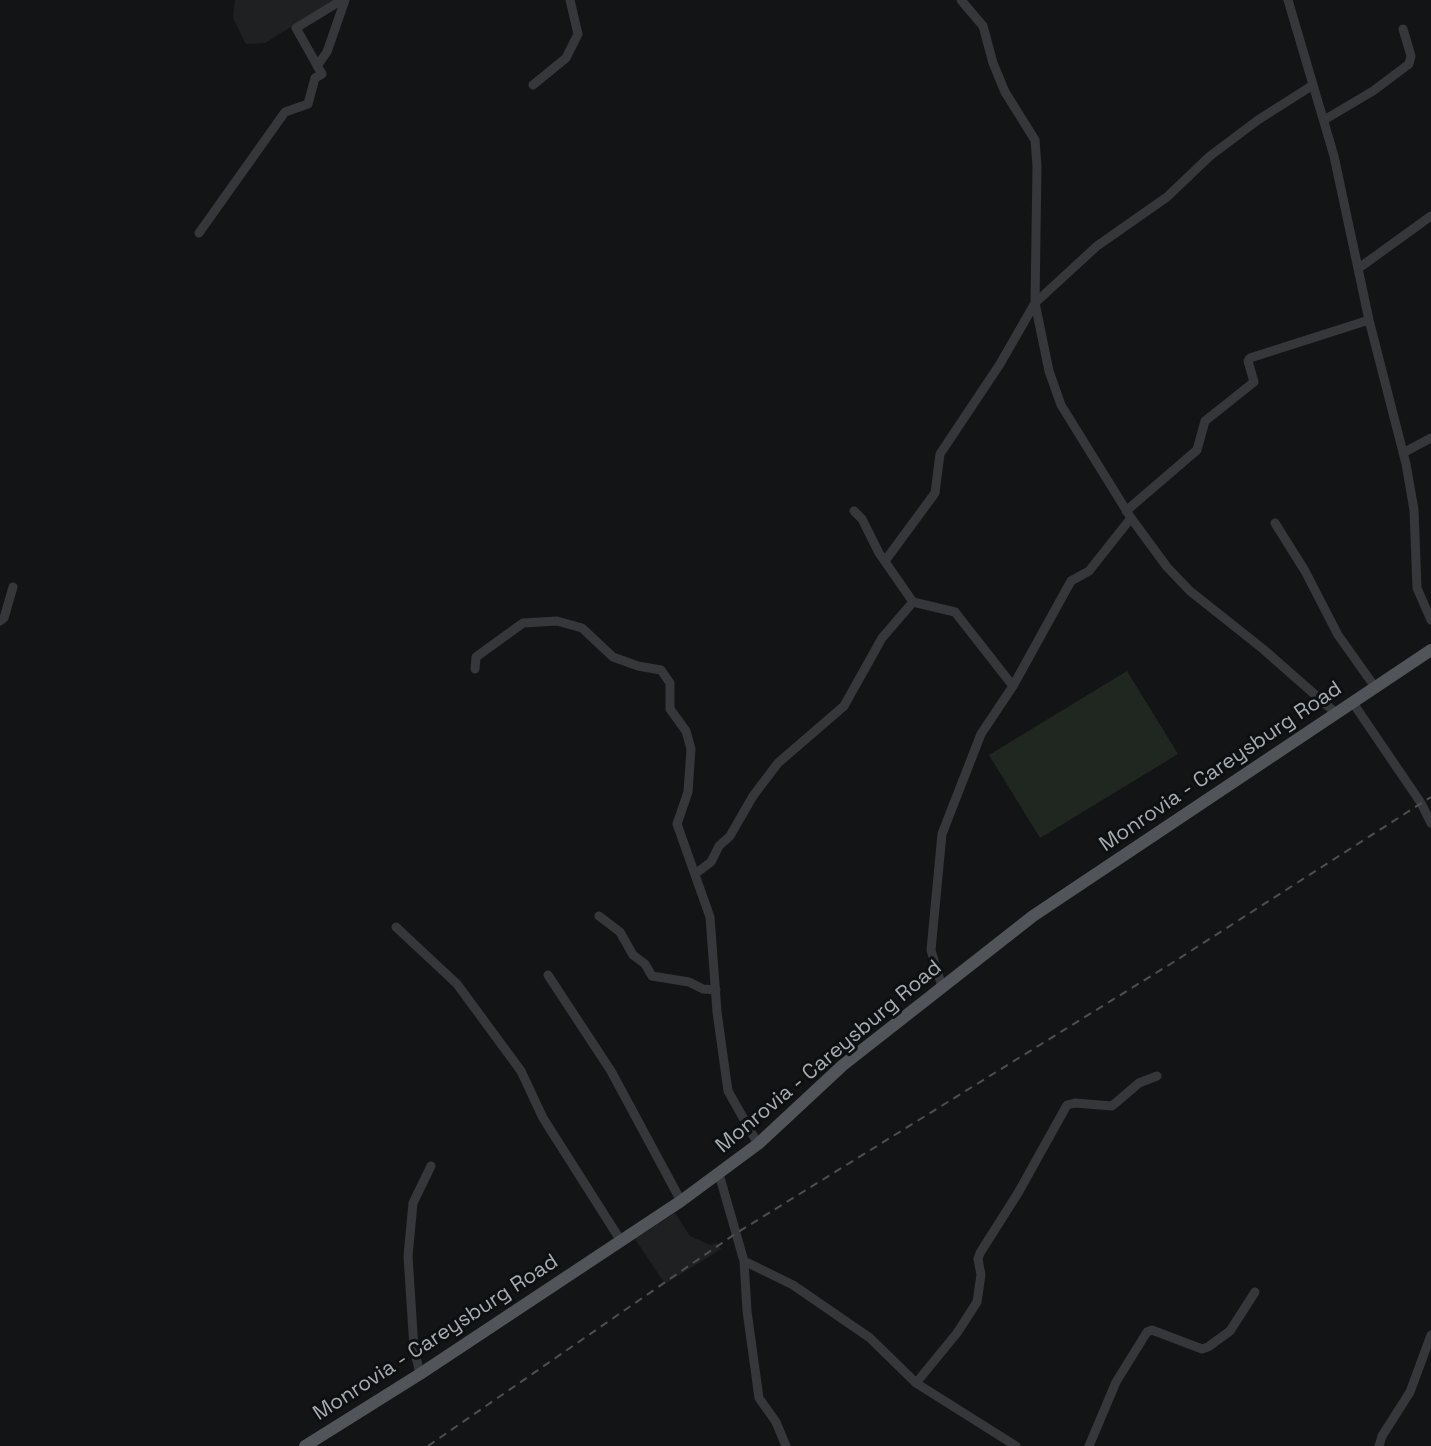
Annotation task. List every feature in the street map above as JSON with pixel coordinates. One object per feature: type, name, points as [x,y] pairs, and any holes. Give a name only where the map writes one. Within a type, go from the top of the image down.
[{"type":"main road","name":"Monrovia - Careysburg Road","points":[[305,1446],[420,1374],[681,1202],[758,1144],[843,1065],[1033,916],[1431,650]]},
{"type":"street","points":[[199,233],[285,112],[308,104],[315,78],[322,74],[296,28],[344,0]]},
{"type":"street","points":[[317,66],[327,52],[344,0]]},
{"type":"street","points":[[533,85],[566,58],[578,34],[570,0]]},
{"type":"street","points":[[961,0],[984,26],[993,63],[1005,92],[1035,140],[1035,303],[1049,371],[1061,405],[1129,514],[1167,567],[1190,591],[1263,649],[1337,714]]},
{"type":"street","points":[[1288,0],[1324,120],[1369,320],[1403,453],[1414,510],[1417,588],[1431,620]]},
{"type":"street","points":[[1324,120],[1373,91],[1409,64],[1411,56],[1403,28]]},
{"type":"street","points":[[885,561],[935,493],[940,454],[1000,364],[1035,303],[1097,246],[1167,197],[1210,156],[1258,120],[1313,85]]},
{"type":"street","points":[[1359,268],[1431,216]]},
{"type":"street","points":[[942,987],[931,950],[942,834],[981,734],[1013,686],[1071,581],[1089,571],[1129,514],[1197,450],[1205,421],[1254,382],[1248,361],[1250,358],[1369,320]]},
{"type":"street","points":[[1403,453],[1431,438]]},
{"type":"street","points":[[854,511],[862,519],[885,561],[913,602],[955,612],[1013,686]]},
{"type":"street","points":[[1275,523],[1305,572],[1338,635],[1375,687]]},
{"type":"street","points":[[0,621],[4,618],[13,587]]},
{"type":"street","points":[[695,874],[711,862],[719,846],[730,837],[753,796],[791,748],[828,721],[844,706],[882,638],[913,602]]},
{"type":"street","points":[[475,669],[476,657],[523,623],[557,621],[582,628],[613,657],[638,666],[660,670],[670,683],[670,709],[686,731],[691,749],[688,792],[677,824],[710,917],[728,1091],[758,1144]]},
{"type":"street","points":[[1353,703],[1421,803],[1431,823]]},
{"type":"street","points":[[599,916],[620,933],[633,955],[645,964],[652,976],[689,982],[703,989],[716,990]]},
{"type":"street","points":[[396,927],[457,984],[521,1071],[543,1118],[621,1241]]},
{"type":"street","points":[[548,975],[611,1071],[681,1202]]},
{"type":"street","points":[[916,1383],[957,1333],[977,1302],[981,1275],[978,1258],[980,1253],[1018,1193],[1067,1105],[1075,1103],[1112,1106],[1139,1083],[1157,1076]]},
{"type":"street","points":[[420,1374],[414,1348],[408,1256],[413,1203],[431,1166]]},
{"type":"street","points":[[719,1174],[744,1261],[747,1311],[759,1398],[776,1422],[786,1446]]},
{"type":"street","points":[[744,1261],[793,1285],[870,1338],[916,1383],[1016,1446]]},
{"type":"street","points":[[1089,1446],[1116,1382],[1147,1332],[1152,1330],[1159,1332],[1202,1349],[1208,1347],[1230,1331],[1255,1292]]},
{"type":"street","points":[[1379,1446],[1382,1436],[1410,1392],[1431,1335]]},
{"type":"shaded area","points":[[235,0],[334,0],[265,43],[246,44],[233,18]]},
{"type":"shaded area","points":[[1127,671],[1178,754],[1040,838],[989,755]]},
{"type":"shaded area","points":[[675,1213],[690,1236],[710,1245],[717,1243],[721,1249],[665,1284],[635,1239]]},
{"type":"railway","points":[[428,1446],[735,1234],[1172,963],[1431,797]]}]
